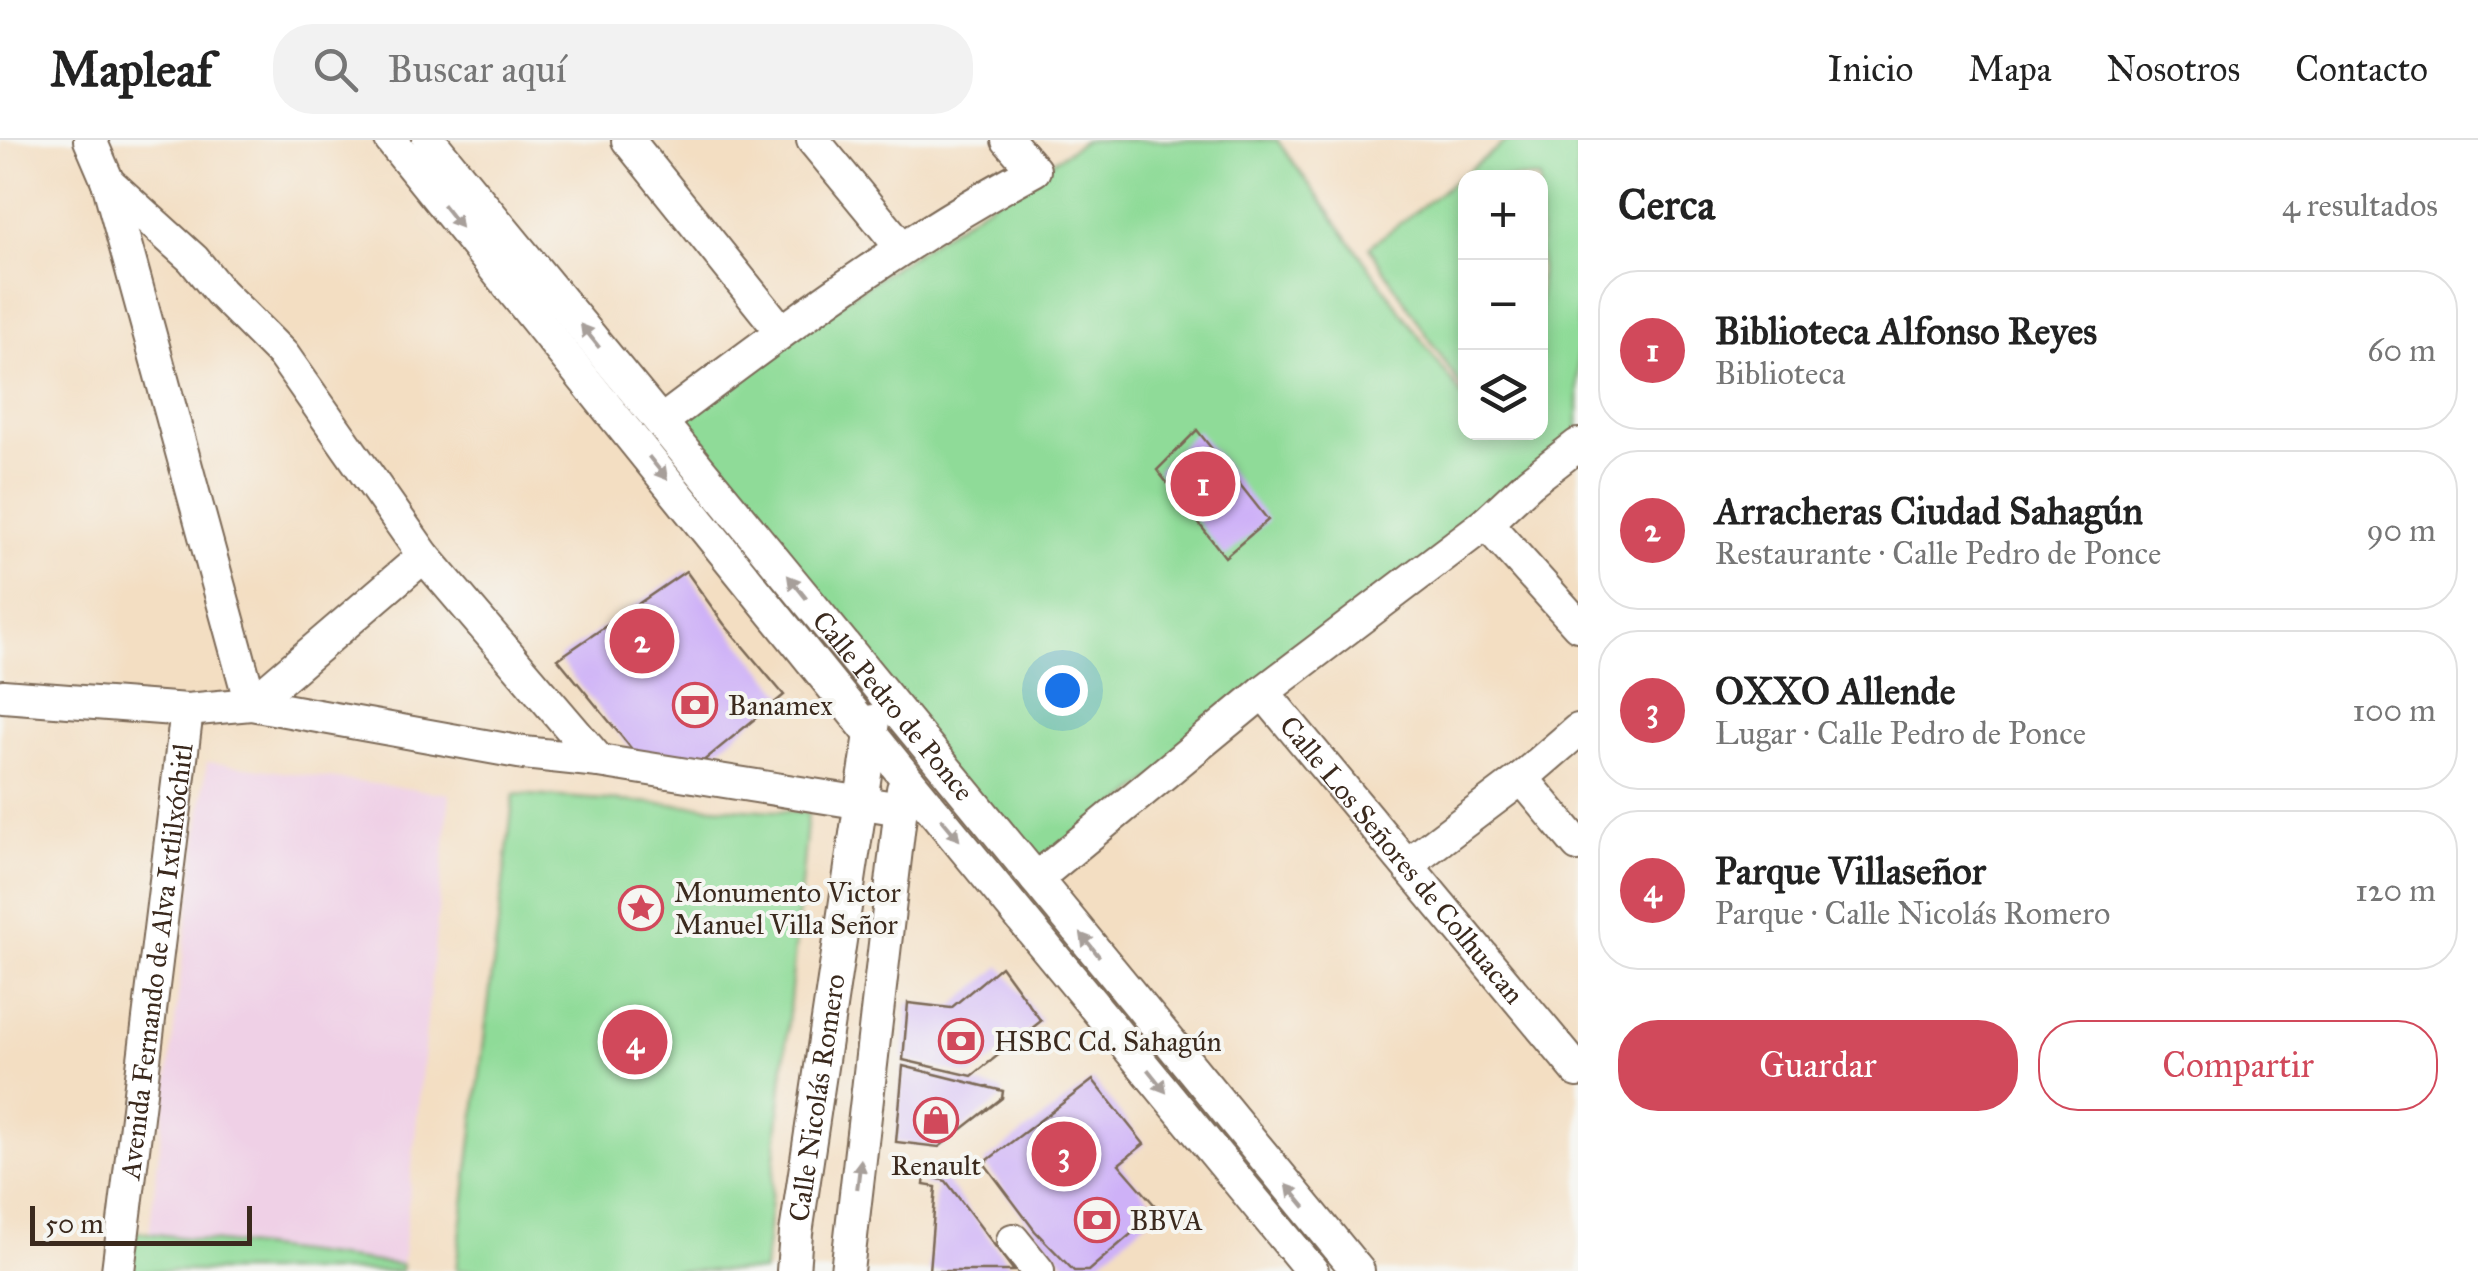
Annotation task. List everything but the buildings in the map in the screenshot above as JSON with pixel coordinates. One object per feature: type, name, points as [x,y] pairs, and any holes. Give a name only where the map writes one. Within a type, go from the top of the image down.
[{"type":"street","points":[[90,140],[108,182],[251,704]]},
{"type":"street","name":"Calle Pedro de Ponce","points":[[391,140],[904,775],[1312,1271]]},
{"type":"street","name":"Calle Pedro de Ponce","points":[[430,140],[1358,1271]]},
{"type":"street","points":[[628,140],[781,331]]},
{"type":"street","points":[[813,140],[902,248]]},
{"type":"street","points":[[661,422],[781,331],[902,248],[1034,170],[1008,140]]},
{"type":"street","points":[[108,182],[193,259],[283,355],[424,556],[599,761]]},
{"type":"street","points":[[1036,879],[1263,692],[1486,523],[1578,445]]},
{"type":"street","points":[[1486,523],[1578,624]]},
{"type":"street","points":[[251,704],[424,556]]},
{"type":"street","name":"Calle Nicolás Romero","points":[[793,1271],[878,687]]},
{"type":"street","name":"Calle Los Señores de Colhuacan","points":[[1263,692],[1578,1071]]},
{"type":"street","points":[[3,696],[187,710],[251,704],[524,753],[599,761],[901,809]]},
{"type":"street","name":"Avenida Fernando de Alva Ixtlilxóchitl","points":[[118,1271],[187,710]]},
{"type":"street","name":"Calle Nicolás Romero","points":[[848,1271],[912,728]]},
{"type":"street","points":[[1408,864],[1522,778],[1578,730]]},
{"type":"street","points":[[1522,778],[1578,846]]},
{"type":"street","points":[[1013,1240],[1038,1271]]},
{"type":"shaded area","points":[[207,762],[450,794],[402,1265],[149,1233]]},
{"type":"green space","points":[[1085,140],[1277,140],[1458,390],[1458,440],[1548,440],[1548,170],[1469,170],[1508,140],[1578,140],[1578,441],[1032,874],[661,422]]},
{"type":"green space","points":[[1458,178],[1458,382],[1369,247]]},
{"type":"green space","points":[[514,794],[808,813],[764,1271],[456,1270]]},
{"type":"green space","points":[[123,1230],[402,1265],[401,1271],[118,1271]]},
{"type":"place","name":"Biblioteca Alfonso Reyes","points":[[1203,484]]},
{"type":"place","name":"Arracheras Ciudad Sahagún","points":[[642,641]]},
{"type":"place","name":"Banamex","points":[[695,705]]},
{"type":"place","name":"Monumento Victor Manuel Villa Señor","points":[[641,908]]},
{"type":"place","name":"HSBC Cd. Sahagún","points":[[961,1041]]},
{"type":"place","name":"Parque Villaseñor","points":[[635,1042]]},
{"type":"place","name":"Renault","points":[[936,1120]]},
{"type":"place","name":"OXXO Allende","points":[[1064,1154]]},
{"type":"place","name":"BBVA","points":[[1097,1220]]}]
